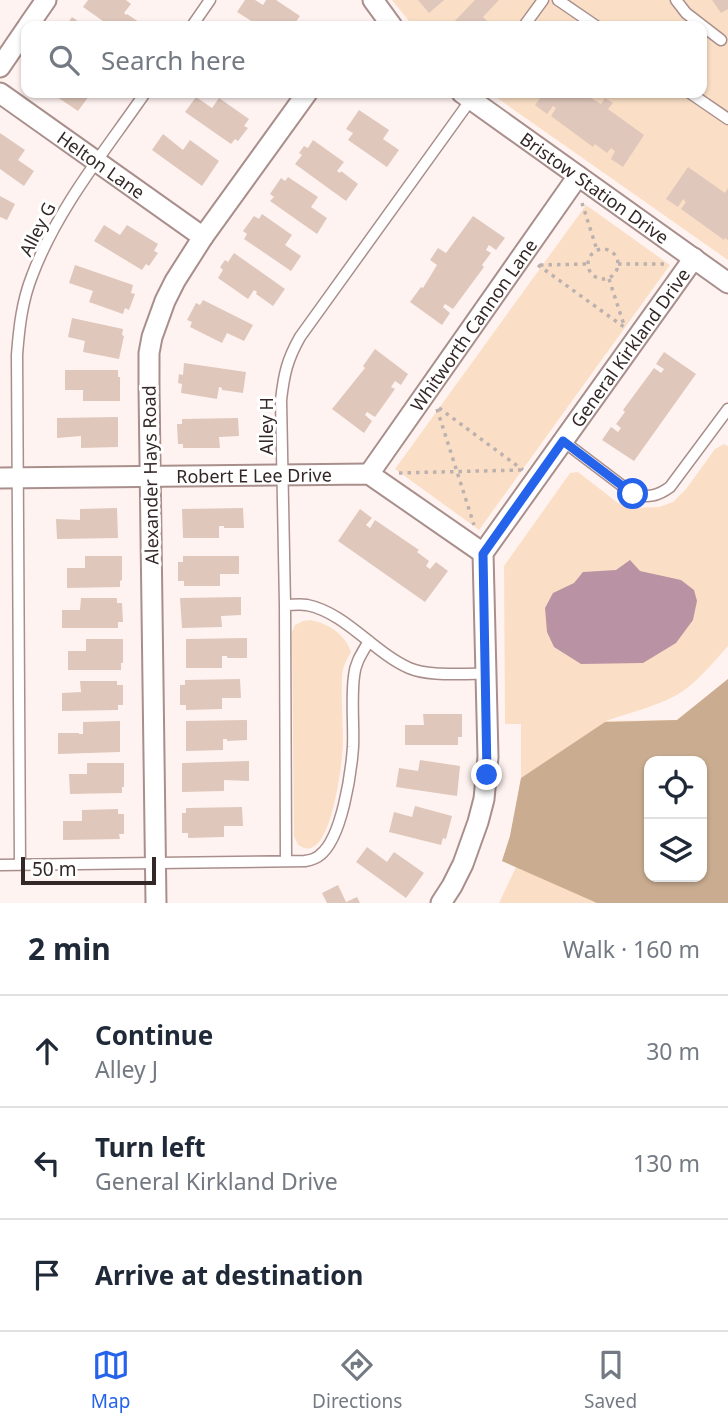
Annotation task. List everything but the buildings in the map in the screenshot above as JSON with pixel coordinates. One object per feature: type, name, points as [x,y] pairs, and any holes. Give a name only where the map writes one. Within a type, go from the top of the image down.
[{"type":"street","points":[[31,21],[46,0]]},
{"type":"street","points":[[373,0],[389,21]]},
{"type":"street","points":[[0,66],[21,36]]},
{"type":"street","name":"Helton Lane","points":[[0,93],[203,237]]},
{"type":"street","name":"Alexander Hays Road","points":[[156,903],[149,388],[152,337],[165,301],[203,237],[303,98]]},
{"type":"street","name":"Bristow Station Drive","points":[[473,98],[728,283]]},
{"type":"street","name":"Whitworth Cannon Lane","points":[[369,474],[578,176]]},
{"type":"street","name":"General Kirkland Drive","points":[[483,554],[694,258]]},
{"type":"street","points":[[369,474],[483,554],[488,757],[484,799],[463,864],[441,903]]},
{"type":"street","name":"Robert E Lee Drive","points":[[9,478],[369,474]]},
{"type":"lane","points":[[195,21],[210,0]]},
{"type":"lane","points":[[528,21],[543,0]]},
{"type":"lane","points":[[558,0],[589,21]]},
{"type":"lane","points":[[676,0],[696,21]]},
{"type":"lane","points":[[707,29],[721,40]]},
{"type":"lane","name":"Alley G","points":[[20,864],[9,478],[19,328],[31,277],[67,204],[142,98]]},
{"type":"lane","name":"Alley H","points":[[286,861],[281,400],[284,375],[289,356],[300,337],[467,98]]},
{"type":"lane","points":[[697,98],[728,119]]},
{"type":"lane","points":[[563,441],[633,494],[653,496],[670,487],[724,423],[728,409]]},
{"type":"lane","points":[[285,605],[304,605],[330,614],[410,668],[423,672],[486,674]]},
{"type":"lane","points":[[0,865],[315,859],[326,849],[341,817],[351,759],[355,669],[369,641]]},
{"type":"path","points":[[578,176],[583,206],[597,250]]},
{"type":"path","points":[[597,250],[611,251],[618,264],[615,273],[601,279],[590,271],[588,264],[590,257],[597,250]]},
{"type":"path","points":[[538,265],[545,256]]},
{"type":"path","points":[[618,264],[694,258]]},
{"type":"path","points":[[664,262],[664,271]]},
{"type":"path","points":[[538,265],[588,264]]},
{"type":"path","points":[[538,265],[624,327]]},
{"type":"path","points":[[608,278],[624,327]]},
{"type":"path","points":[[624,327],[632,315]]},
{"type":"path","points":[[430,417],[437,407]]},
{"type":"path","points":[[437,407],[524,470]]},
{"type":"path","points":[[437,407],[476,531],[472,530]]},
{"type":"path","points":[[396,478],[392,474],[524,470]]},
{"type":"path","points":[[517,480],[524,470]]},
{"type":"shaded area","points":[[392,0],[728,0],[728,260],[497,98],[707,98],[707,21],[409,21]]},
{"type":"shaded area","points":[[586,205],[670,265],[479,530],[395,469]]},
{"type":"shaded area","points":[[724,444],[728,446],[728,646],[697,680],[675,696],[606,721],[677,720],[728,679],[728,903],[499,903],[516,867],[502,861],[510,836],[521,778],[521,724],[505,724],[504,566],[570,473],[578,472],[618,503],[632,508],[659,507],[673,502],[686,489],[715,449]]},
{"type":"shaded area","points":[[630,560],[640,571],[681,580],[694,590],[697,601],[693,620],[676,643],[643,663],[581,664],[554,647],[547,632],[545,608],[553,593],[574,583],[583,572],[616,570]]},
{"type":"shaded area","points":[[310,620],[335,630],[345,640],[351,652],[342,674],[343,744],[335,800],[320,841],[313,847],[303,848],[298,845],[294,836],[292,632],[295,625]]},
{"type":"shaded area","points":[[728,679],[728,903],[597,903],[502,861],[510,836],[521,778],[605,722],[677,720]]},
{"type":"route","points":[[487,775],[483,554],[563,441],[633,494]]}]
